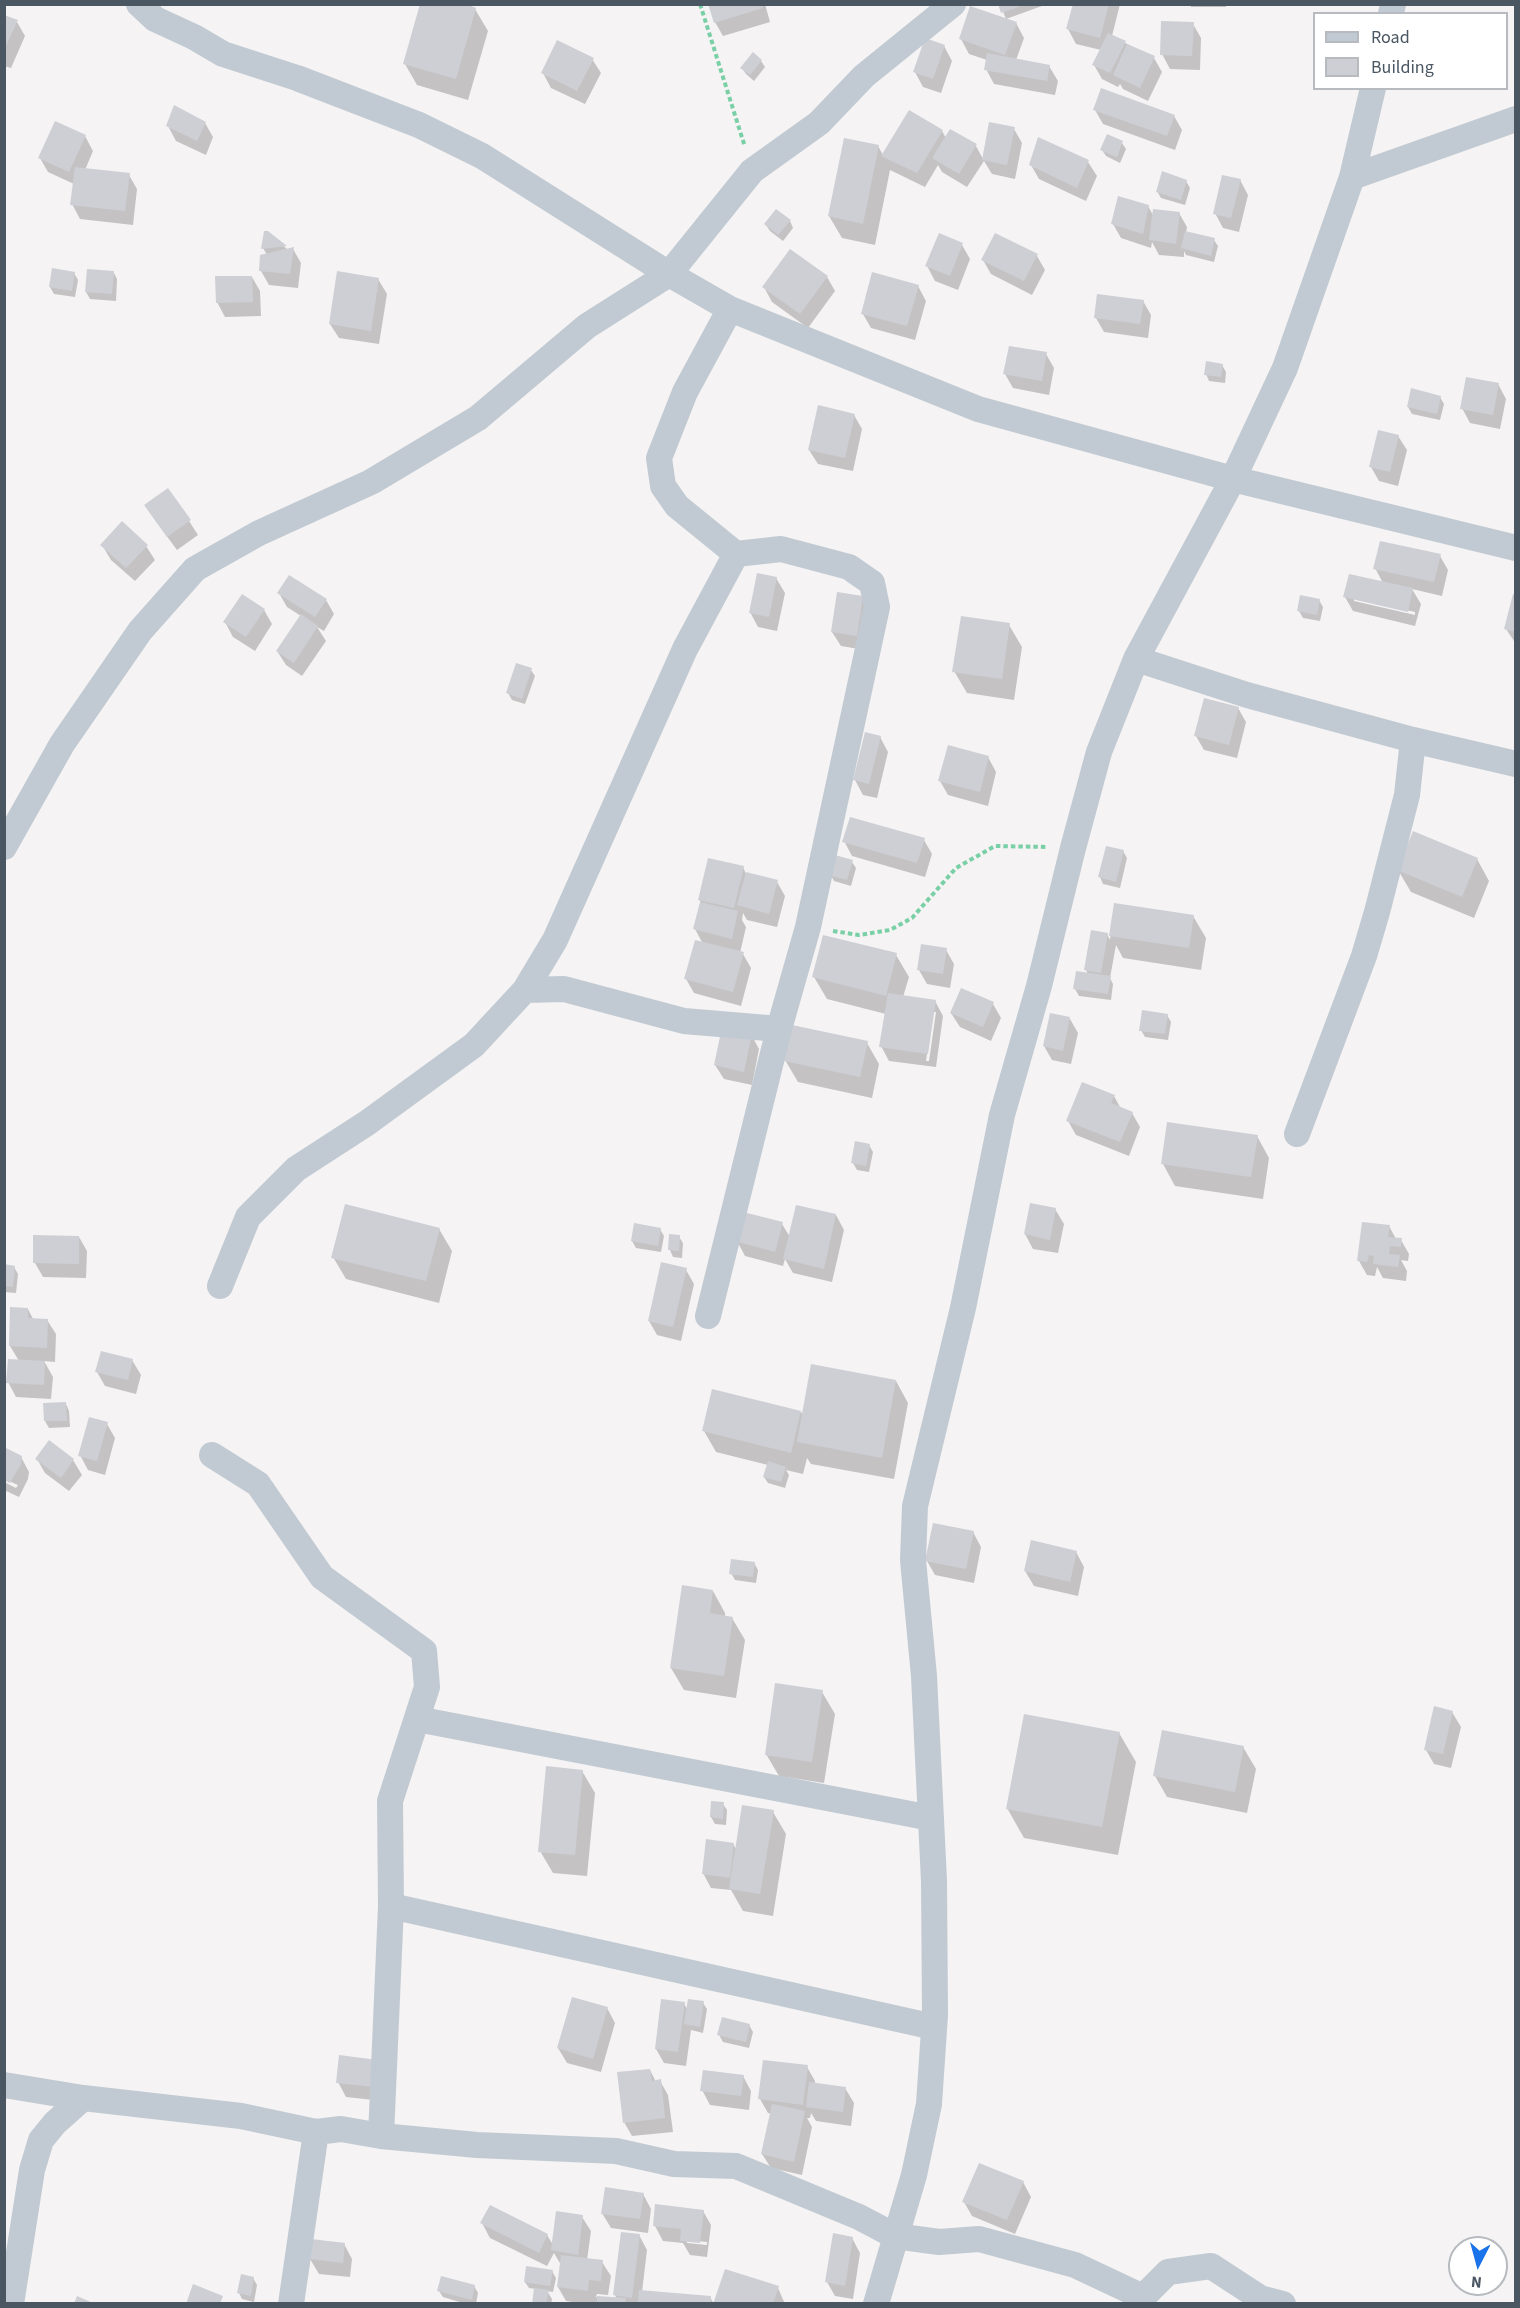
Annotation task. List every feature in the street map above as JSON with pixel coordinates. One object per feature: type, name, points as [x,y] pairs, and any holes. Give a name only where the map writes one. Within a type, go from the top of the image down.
[{"type":"street","points":[[139,4],[155,19],[223,54],[297,78],[419,125],[482,156],[669,274],[730,309],[978,409],[1233,478],[1515,548]]},
{"type":"street","points":[[4,847],[62,744],[140,631],[195,569],[259,533],[371,482],[478,418],[587,326],[669,274],[752,171],[819,123],[864,76],[953,4]]},
{"type":"street","points":[[876,2304],[914,2175],[929,2104],[934,2028],[934,1881],[924,1676],[913,1560],[915,1506],[963,1308],[1002,1115],[1040,986],[1099,752],[1136,659],[1233,478],[1285,368],[1353,177],[1373,90]]},
{"type":"street","points":[[1353,177],[1515,119]]},
{"type":"street","points":[[708,1316],[778,1029],[808,927],[877,607],[872,583],[849,567],[781,549],[736,554],[677,506],[663,486],[659,458],[685,392],[730,309]]},
{"type":"street","points":[[220,1286],[248,1217],[296,1169],[367,1123],[474,1045],[525,990],[555,940],[685,649],[736,554]]},
{"type":"street","points":[[1136,659],[1247,694],[1413,740],[1515,764]]},
{"type":"street","points":[[1297,1134],[1364,956],[1377,912],[1407,795],[1413,740]]},
{"type":"street","points":[[525,990],[564,989],[684,1021],[778,1029]]},
{"type":"street","points":[[212,1455],[258,1484],[322,1577],[424,1651],[427,1687],[390,1801],[391,1906],[381,2136]]},
{"type":"street","points":[[417,1719],[931,1818]]},
{"type":"street","points":[[391,1906],[934,2028]]},
{"type":"street","points":[[4,2085],[83,2098],[241,2116],[316,2132],[341,2129],[381,2136],[477,2145],[616,2151],[674,2164],[736,2166],[859,2217],[895,2236],[939,2242],[979,2239],[1075,2265],[1142,2300],[1168,2272],[1211,2266],[1260,2298],[1283,2304]]},
{"type":"street","points":[[11,2304],[32,2170],[41,2140],[55,2123],[83,2098]]},
{"type":"street","points":[[291,2304],[316,2132]]},
{"type":"path","points":[[700,4],[752,171]]},
{"type":"path","points":[[808,927],[859,935],[890,930],[912,918],[956,868],[995,846],[1073,848]]},
{"type":"building","points":[[420,4],[466,4],[476,8],[456,79],[403,64]]},
{"type":"building","points":[[708,4],[762,4],[763,8],[714,23]]},
{"type":"building","points":[[998,4],[1024,4],[1024,5],[1001,13]]},
{"type":"building","points":[[1073,4],[1109,4],[1100,38],[1066,29]]},
{"type":"building","points":[[970,6],[1017,22],[1005,55],[959,39]]},
{"type":"building","points":[[4,15],[18,20],[4,50]]},
{"type":"building","points":[[1161,21],[1194,22],[1192,56],[1160,55]]},
{"type":"building","points":[[1108,33],[1126,41],[1110,73],[1092,65]]},
{"type":"building","points":[[925,38],[945,45],[933,79],[913,72]]},
{"type":"building","points":[[557,40],[594,58],[577,91],[541,73]]},
{"type":"building","points":[[1127,44],[1155,56],[1140,88],[1113,75]]},
{"type":"building","points":[[753,52],[762,60],[750,75],[740,68]]},
{"type":"building","points":[[987,53],[1050,65],[1047,81],[984,70]]},
{"type":"building","points":[[1101,88],[1175,115],[1167,136],[1093,110]]},
{"type":"building","points":[[174,105],[206,122],[197,141],[166,126]]},
{"type":"building","points":[[909,110],[943,130],[917,173],[881,156]]},
{"type":"building","points":[[55,121],[86,135],[69,172],[38,158]]},
{"type":"building","points":[[989,122],[1015,127],[1007,165],[982,160]]},
{"type":"building","points":[[950,129],[977,144],[959,174],[932,158]]},
{"type":"building","points":[[1107,134],[1123,141],[1117,157],[1100,150]]},
{"type":"building","points":[[1038,137],[1089,160],[1077,188],[1029,165]]},
{"type":"building","points":[[844,138],[879,145],[863,224],[828,216]]},
{"type":"building","points":[[75,167],[130,173],[125,211],[70,205]]},
{"type":"building","points":[[1162,171],[1187,180],[1181,200],[1156,192]]},
{"type":"building","points":[[1222,175],[1241,179],[1231,218],[1213,214]]},
{"type":"building","points":[[1118,196],[1149,205],[1143,234],[1111,224]]},
{"type":"building","points":[[776,209],[791,220],[778,235],[764,224]]},
{"type":"building","points":[[1153,209],[1180,212],[1176,244],[1149,240]]},
{"type":"building","points":[[264,231],[268,231],[287,246],[261,249]]},
{"type":"building","points":[[1185,231],[1215,238],[1211,256],[1181,248]]},
{"type":"building","points":[[939,233],[963,243],[950,276],[925,266]]},
{"type":"building","points":[[995,233],[1038,254],[1024,281],[981,260]]},
{"type":"building","points":[[294,247],[290,274],[259,271],[260,255]]},
{"type":"building","points":[[790,249],[828,276],[800,314],[762,287]]},
{"type":"building","points":[[52,268],[75,272],[72,291],[49,287]]},
{"type":"building","points":[[87,269],[114,271],[112,294],[85,292]]},
{"type":"building","points":[[337,271],[379,278],[371,331],[329,324]]},
{"type":"building","points":[[872,272],[919,285],[907,326],[861,314]]},
{"type":"building","points":[[215,276],[252,276],[253,302],[216,303]]},
{"type":"building","points":[[1097,294],[1144,300],[1140,324],[1094,318]]},
{"type":"building","points":[[1009,346],[1047,352],[1042,381],[1003,374]]},
{"type":"building","points":[[1206,361],[1223,364],[1221,377],[1204,375]]},
{"type":"building","points":[[1466,377],[1499,383],[1493,415],[1460,409]]},
{"type":"building","points":[[1411,388],[1441,396],[1437,414],[1407,407]]},
{"type":"building","points":[[818,405],[855,414],[845,458],[808,450]]},
{"type":"building","points":[[1378,430],[1399,435],[1390,472],[1369,467]]},
{"type":"building","points":[[168,488],[191,520],[167,537],[144,505]]},
{"type":"building","points":[[122,521],[148,545],[126,568],[100,545]]},
{"type":"building","points":[[1380,541],[1441,554],[1434,582],[1373,569]]},
{"type":"building","points":[[757,573],[777,577],[769,617],[749,613]]},
{"type":"building","points":[[1349,574],[1413,588],[1408,612],[1343,597]]},
{"type":"building","points":[[289,575],[327,599],[315,617],[277,593]]},
{"type":"building","points":[[837,592],[863,596],[857,636],[831,632]]},
{"type":"building","points":[[242,594],[265,609],[246,637],[223,622]]},
{"type":"building","points":[[1513,594],[1516,595],[1516,632],[1504,629]]},
{"type":"building","points":[[1300,595],[1320,599],[1317,615],[1297,611]]},
{"type":"building","points":[[301,614],[318,626],[294,663],[276,651]]},
{"type":"building","points":[[961,616],[1010,623],[1002,679],[952,672]]},
{"type":"building","points":[[516,663],[532,668],[522,699],[506,693]]},
{"type":"building","points":[[1204,698],[1239,707],[1229,745],[1194,736]]},
{"type":"building","points":[[865,732],[881,736],[869,784],[853,780]]},
{"type":"building","points":[[948,745],[989,756],[980,792],[938,781]]},
{"type":"building","points":[[850,817],[925,838],[917,863],[842,842]]},
{"type":"building","points":[[1413,831],[1478,858],[1462,897],[1397,870]]},
{"type":"building","points":[[1106,846],[1124,850],[1116,882],[1098,877]]},
{"type":"building","points":[[835,855],[853,860],[847,880],[829,875]]},
{"type":"building","points":[[708,858],[744,866],[734,908],[698,900]]},
{"type":"building","points":[[746,872],[778,880],[769,914],[737,905]]},
{"type":"building","points":[[700,902],[738,911],[732,939],[693,929]]},
{"type":"building","points":[[1114,903],[1194,915],[1189,948],[1109,936]]},
{"type":"building","points":[[1091,930],[1108,933],[1101,973],[1084,970]]},
{"type":"building","points":[[823,935],[897,953],[886,996],[812,977]]},
{"type":"building","points":[[695,940],[744,952],[733,992],[684,979]]},
{"type":"building","points":[[921,944],[947,948],[943,974],[917,970]]},
{"type":"building","points":[[1076,971],[1111,976],[1108,994],[1073,989]]},
{"type":"building","points":[[961,988],[994,1002],[983,1027],[950,1013]]},
{"type":"building","points":[[888,993],[936,1000],[928,1054],[879,1047]]},
{"type":"building","points":[[1142,1010],[1168,1014],[1165,1034],[1139,1031]]},
{"type":"building","points":[[1050,1013],[1070,1017],[1063,1051],[1043,1046]]},
{"type":"building","points":[[792,1025],[868,1041],[860,1077],[784,1061]]},
{"type":"building","points":[[722,1027],[752,1033],[744,1072],[714,1065]]},
{"type":"building","points":[[1082,1082],[1115,1095],[1111,1103],[1133,1112],[1120,1142],[1066,1121]]},
{"type":"building","points":[[1167,1122],[1258,1135],[1251,1177],[1161,1164]]},
{"type":"building","points":[[855,1141],[870,1144],[866,1166],[851,1163]]},
{"type":"building","points":[[1030,1203],[1056,1208],[1050,1240],[1024,1234]]},
{"type":"building","points":[[345,1204],[440,1228],[426,1281],[331,1258]]},
{"type":"building","points":[[796,1205],[836,1214],[824,1269],[783,1259]]},
{"type":"building","points":[[743,1212],[783,1222],[775,1252],[735,1241]]},
{"type":"building","points":[[1362,1222],[1390,1225],[1388,1237],[1402,1238],[1401,1247],[1390,1246],[1389,1254],[1400,1255],[1398,1267],[1373,1264],[1374,1256],[1369,1255],[1367,1262],[1357,1261]]},
{"type":"building","points":[[634,1223],[661,1228],[658,1246],[631,1241]]},
{"type":"building","points":[[669,1234],[680,1235],[679,1251],[668,1250]]},
{"type":"building","points":[[33,1235],[79,1236],[79,1264],[33,1263]]},
{"type":"building","points":[[661,1262],[687,1268],[673,1327],[648,1321]]},
{"type":"building","points":[[4,1264],[15,1266],[13,1287],[4,1286]]},
{"type":"building","points":[[10,1307],[28,1308],[28,1318],[48,1319],[47,1348],[9,1346]]},
{"type":"building","points":[[101,1351],[133,1359],[128,1380],[95,1372]]},
{"type":"building","points":[[8,1359],[45,1361],[44,1385],[6,1383]]},
{"type":"building","points":[[811,1364],[896,1380],[882,1458],[797,1442]]},
{"type":"building","points":[[712,1389],[801,1411],[791,1453],[702,1431]]},
{"type":"building","points":[[66,1402],[67,1421],[44,1421],[43,1403]]},
{"type":"building","points":[[89,1417],[108,1422],[97,1461],[78,1456]]},
{"type":"building","points":[[49,1440],[74,1459],[61,1478],[35,1459]]},
{"type":"building","points":[[4,1447],[22,1456],[21,1464],[10,1483],[4,1480]]},
{"type":"building","points":[[768,1461],[786,1467],[781,1482],[763,1477]]},
{"type":"building","points":[[933,1523],[974,1531],[966,1569],[925,1561]]},
{"type":"building","points":[[1031,1540],[1077,1551],[1070,1582],[1024,1571]]},
{"type":"building","points":[[731,1559],[755,1562],[753,1577],[729,1574]]},
{"type":"building","points":[[682,1585],[713,1590],[710,1613],[733,1617],[724,1676],[670,1668]]},
{"type":"building","points":[[775,1683],[823,1690],[812,1762],[765,1755]]},
{"type":"building","points":[[1434,1706],[1453,1711],[1443,1754],[1424,1750]]},
{"type":"building","points":[[1024,1714],[1120,1732],[1102,1827],[1006,1809]]},
{"type":"building","points":[[1162,1730],[1244,1746],[1235,1792],[1153,1776]]},
{"type":"building","points":[[546,1766],[583,1770],[575,1855],[538,1852]]},
{"type":"building","points":[[711,1801],[724,1802],[723,1819],[710,1817]]},
{"type":"building","points":[[742,1805],[774,1810],[760,1894],[729,1889]]},
{"type":"building","points":[[706,1839],[734,1843],[730,1878],[702,1874]]},
{"type":"building","points":[[572,1997],[608,2007],[593,2059],[557,2048]]},
{"type":"building","points":[[661,1999],[685,2002],[678,2052],[655,2049]]},
{"type":"building","points":[[688,1999],[704,2001],[700,2027],[684,2024]]},
{"type":"building","points":[[722,2017],[750,2024],[746,2042],[717,2035]]},
{"type":"building","points":[[339,2055],[378,2060],[375,2087],[336,2083]]},
{"type":"building","points":[[763,2060],[808,2065],[803,2105],[758,2099]]},
{"type":"building","points":[[650,2069],[652,2081],[661,2079],[665,2118],[623,2123],[617,2072]]},
{"type":"building","points":[[703,2070],[744,2075],[741,2096],[700,2091]]},
{"type":"building","points":[[809,2082],[846,2087],[843,2112],[806,2107]]},
{"type":"building","points":[[772,2104],[805,2111],[794,2162],[761,2154]]},
{"type":"building","points":[[979,2163],[1024,2181],[1007,2220],[962,2202]]},
{"type":"building","points":[[605,2187],[644,2193],[640,2219],[601,2214]]},
{"type":"building","points":[[655,2204],[704,2210],[700,2243],[680,2241],[681,2229],[653,2226]]},
{"type":"building","points":[[490,2205],[548,2234],[539,2253],[480,2223]]},
{"type":"building","points":[[556,2211],[583,2215],[578,2255],[551,2250]]},
{"type":"building","points":[[621,2232],[640,2234],[632,2298],[613,2295]]},
{"type":"building","points":[[833,2233],[853,2237],[845,2286],[825,2282]]},
{"type":"building","points":[[311,2239],[345,2243],[343,2263],[309,2259]]},
{"type":"building","points":[[561,2255],[603,2260],[601,2281],[589,2280],[588,2291],[557,2287]]},
{"type":"building","points":[[526,2266],[553,2270],[550,2286],[524,2282]]},
{"type":"building","points":[[725,2269],[779,2286],[773,2304],[713,2304]]},
{"type":"building","points":[[241,2274],[254,2277],[251,2296],[237,2293]]},
{"type":"building","points":[[441,2276],[475,2285],[472,2300],[437,2291]]},
{"type":"building","points":[[193,2284],[223,2296],[220,2304],[186,2304]]},
{"type":"building","points":[[534,2288],[549,2290],[546,2304],[532,2304]]},
{"type":"building","points":[[639,2290],[711,2296],[711,2304],[638,2304]]},
{"type":"building","points":[[77,2296],[95,2304],[74,2304]]},
{"type":"building","points":[[597,2296],[626,2298],[625,2304],[597,2304]]}]
